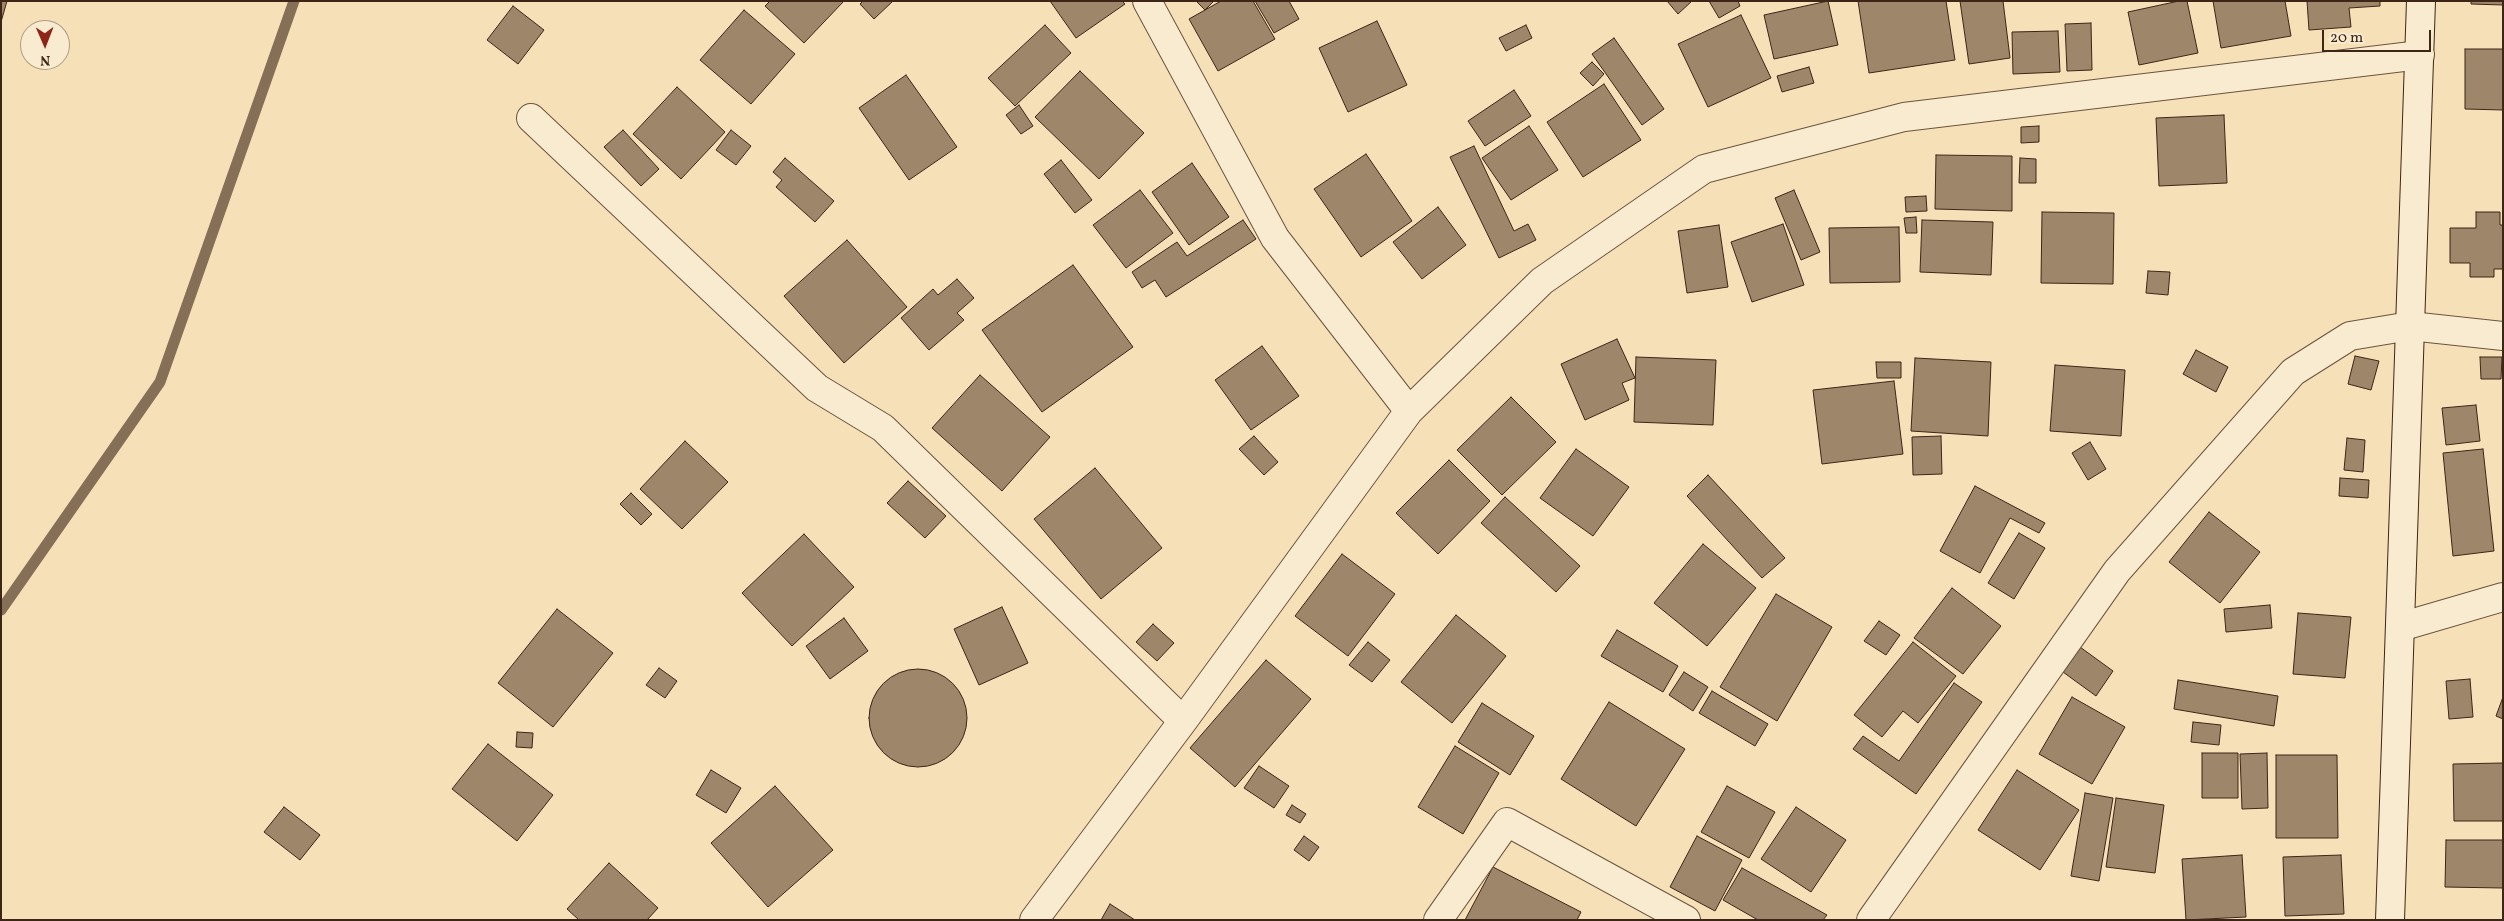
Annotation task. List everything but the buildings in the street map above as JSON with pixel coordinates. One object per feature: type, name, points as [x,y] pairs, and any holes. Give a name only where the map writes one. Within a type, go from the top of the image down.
[{"type":"street","points":[[1146,1],[1275,238],[1409,411]]},
{"type":"street","points":[[2392,917],[2400,626],[2422,1]]},
{"type":"street","points":[[1034,920],[1183,721],[1409,411],[1542,281],[1704,169],[1904,116],[2420,54]]},
{"type":"street","points":[[531,118],[817,388],[883,428],[1183,721]]},
{"type":"street","points":[[1871,920],[2116,571],[2292,372],[2350,336],[2410,326],[2503,336]]},
{"type":"street","points":[[2400,626],[2503,598]]},
{"type":"street","points":[[1438,920],[1507,822],[1686,920]]},
{"type":"waterway","points":[[1,610],[160,382],[294,1]]}]
